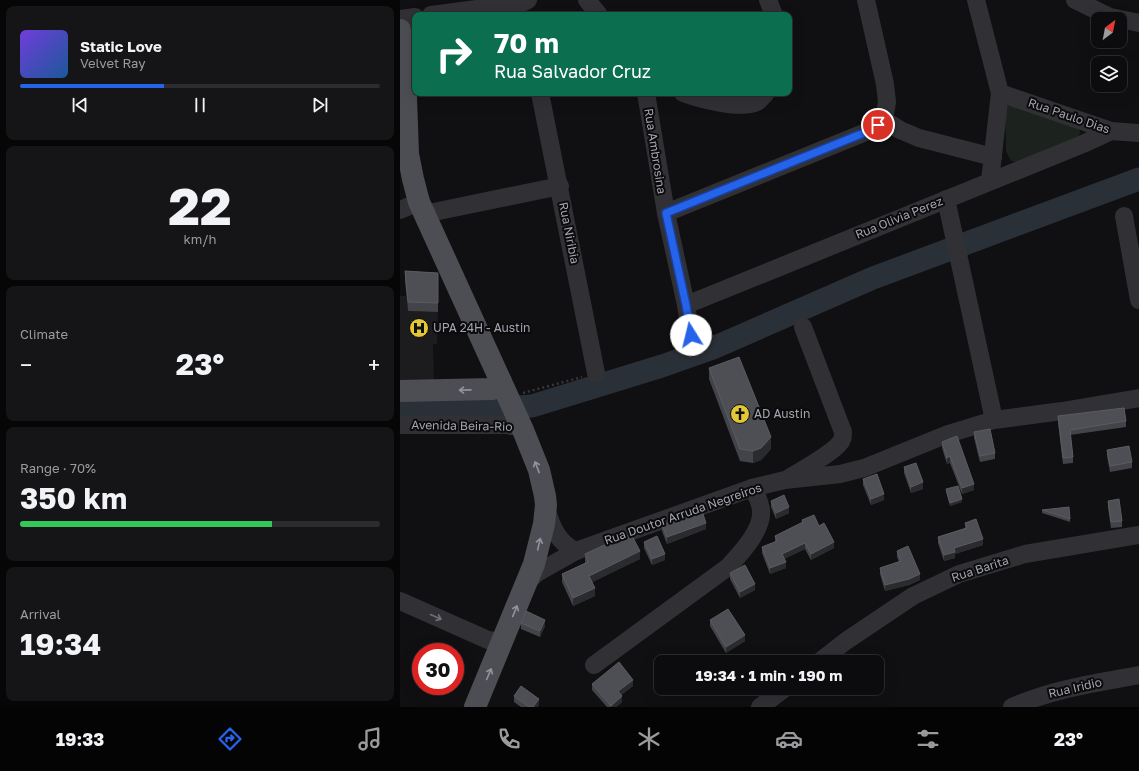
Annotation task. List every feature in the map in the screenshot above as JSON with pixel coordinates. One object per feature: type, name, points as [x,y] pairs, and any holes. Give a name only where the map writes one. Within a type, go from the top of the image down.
[{"type":"main road","points":[[400,30],[408,154],[412,179],[414,209],[511,404],[542,480],[546,505],[544,524],[539,546],[528,581],[475,707]]},
{"type":"main road","points":[[400,391],[495,388],[511,404]]},
{"type":"street","points":[[587,0],[597,12]]},
{"type":"street","points":[[768,0],[773,12]]},
{"type":"street","points":[[666,213],[871,130],[884,120],[887,102],[886,84],[866,0]]},
{"type":"street","points":[[976,0],[1000,93],[990,181]]},
{"type":"street","points":[[1075,0],[1110,17],[1139,23]]},
{"type":"street","points":[[462,12],[525,6]]},
{"type":"street","points":[[400,19],[412,17]]},
{"type":"street","name":"Rua Paulo Dias","points":[[1000,93],[1111,131],[1139,133]]},
{"type":"street","name":"Rua Niribia","points":[[541,96],[560,186],[596,373]]},
{"type":"street","name":"Rua Ambrosina","points":[[646,96],[666,213],[686,305],[693,350]]},
{"type":"street","points":[[693,96],[713,102],[735,105],[756,102],[763,96]]},
{"type":"street","points":[[884,120],[900,130],[919,138],[993,157]]},
{"type":"street","name":"Rua Olivia Perez","points":[[686,305],[1084,144],[1111,131]]},
{"type":"street","points":[[414,209],[560,186]]},
{"type":"street","points":[[946,199],[994,420]]},
{"type":"street","points":[[1124,216],[1139,300]]},
{"type":"street","points":[[785,480],[839,445],[843,438],[843,432],[803,327]]},
{"type":"street","name":"Rua Doutor Arruda Negreiros","points":[[528,581],[537,573],[576,551],[752,488],[785,480],[840,474],[864,468],[948,434],[994,420],[1062,411],[1139,398]]},
{"type":"street","name":"Avenida Beira-Rio","points":[[400,425],[507,425],[517,427],[511,404]]},
{"type":"street","points":[[594,664],[728,567],[745,548],[756,530],[761,518],[761,506],[752,488]]},
{"type":"street","points":[[546,505],[556,534],[565,545],[576,551]]},
{"type":"street","name":"Rua Barita","points":[[828,655],[846,641],[913,596],[959,574],[1025,554],[1139,535]]},
{"type":"street","points":[[400,601],[488,640],[502,642]]},
{"type":"street","name":"Rua Iridio","points":[[1012,707],[1031,699],[1068,688],[1139,675]]},
{"type":"street","points":[[760,707],[776,695]]},
{"type":"path","points":[[511,404],[524,393],[596,373]]},
{"type":"shaded area","points":[[1009,105],[1079,126],[1080,133],[1077,140],[1020,163],[1011,161],[1006,151],[1005,110]]},
{"type":"shaded area","name":"UPA 24H - Austin","points":[[400,296],[406,296],[408,311],[438,312],[437,344],[433,344],[434,382],[400,382]]},
{"type":"building","points":[[405,271],[438,273],[438,303],[408,302]]},
{"type":"building","name":"AD Austin","points":[[739,357],[771,437],[761,448],[753,451],[740,449],[709,368]]},
{"type":"building","points":[[1124,408],[1126,421],[1070,430],[1073,457],[1063,458],[1058,416]]},
{"type":"building","points":[[990,429],[995,453],[980,456],[974,432]]},
{"type":"building","points":[[957,436],[974,484],[962,488],[950,456],[947,458],[942,442]]},
{"type":"building","points":[[1129,446],[1132,462],[1110,466],[1107,450]]},
{"type":"building","points":[[916,463],[923,482],[911,487],[904,467]]},
{"type":"building","points":[[877,474],[884,494],[871,499],[863,479]]},
{"type":"building","points":[[958,486],[962,499],[950,503],[946,489]]},
{"type":"building","points":[[784,495],[789,507],[776,513],[771,501]]},
{"type":"building","points":[[1119,499],[1122,521],[1111,522],[1108,501]]},
{"type":"building","points":[[1069,507],[1070,519],[1042,510]]},
{"type":"building","points":[[702,511],[706,523],[667,537],[662,525]]},
{"type":"building","points":[[814,515],[819,526],[824,523],[834,542],[811,554],[805,543],[782,554],[786,562],[770,568],[762,547],[777,541],[775,536],[803,522],[802,520]]},
{"type":"building","points":[[976,519],[983,539],[954,548],[955,552],[944,555],[938,537],[967,528],[965,523]]},
{"type":"building","points":[[631,534],[640,551],[589,576],[595,588],[573,598],[562,574],[588,562],[585,554]]},
{"type":"building","points":[[657,536],[665,554],[652,559],[644,542]]},
{"type":"building","points":[[908,546],[920,574],[909,579],[885,585],[880,568],[901,561],[897,551]]},
{"type":"building","points":[[745,565],[755,584],[740,592],[730,573]]},
{"type":"building","points":[[728,609],[745,635],[726,647],[710,620]]},
{"type":"building","points":[[526,611],[545,620],[540,631],[521,623]]},
{"type":"building","points":[[619,662],[633,680],[618,691],[622,696],[611,706],[592,684]]},
{"type":"building","points":[[521,686],[539,699],[533,707],[529,707],[514,696]]},
{"type":"waterway","points":[[400,407],[499,408],[532,406],[662,366],[713,348],[873,278],[1139,179]]},
{"type":"place","name":"UPA 24H - Austin","points":[[419,328]]},
{"type":"place","name":"AD Austin","points":[[740,414]]},
{"type":"route","points":[[691,335],[666,213],[871,130],[878,125]]}]
